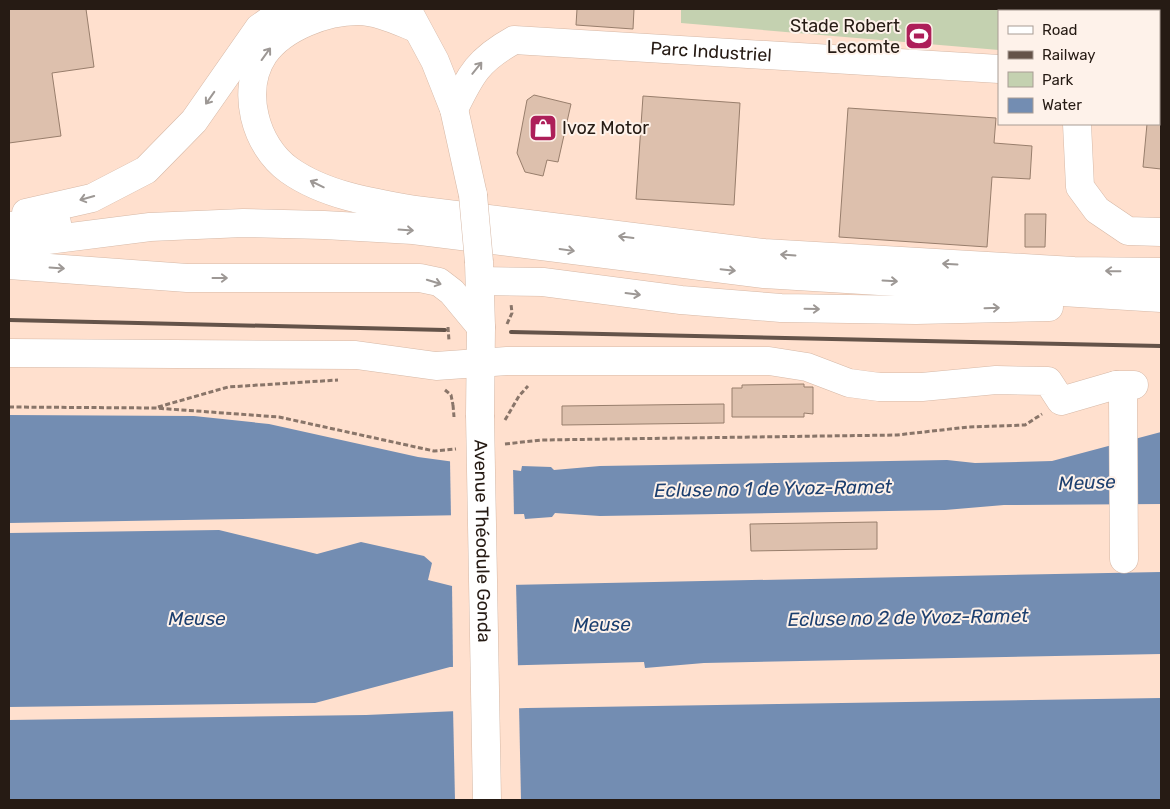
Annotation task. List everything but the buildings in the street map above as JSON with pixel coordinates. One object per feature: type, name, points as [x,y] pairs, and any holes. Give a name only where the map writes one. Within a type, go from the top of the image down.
[{"type":"main road","points":[[9,216],[92,198],[146,170],[194,121],[259,28],[286,9]]},
{"type":"main road","points":[[412,18],[384,16],[358,11],[321,19],[288,31],[264,54],[253,89],[255,123],[266,146],[288,170],[324,188],[366,202],[415,210],[764,253],[1074,271],[1161,272]]},
{"type":"main road","name":"Avenue Théodule Gonda","points":[[412,18],[435,61],[454,110],[473,195],[480,272],[480,415],[487,800]]},
{"type":"main road","name":"Parc Industriel","points":[[454,110],[476,68],[493,51],[514,40],[998,70]]},
{"type":"main road","points":[[1077,125],[1080,186],[1097,210],[1128,231],[1161,232]]},
{"type":"main road","points":[[9,226],[184,209],[243,207],[415,210]]},
{"type":"main road","points":[[9,248],[32,242],[150,228],[243,223],[324,225],[413,230],[764,274],[1161,300]]},
{"type":"main road","points":[[9,265],[187,278],[420,278],[439,282],[452,292],[481,327]]},
{"type":"main road","points":[[480,272],[682,300],[781,308],[916,310],[1161,300]]},
{"type":"main road","points":[[9,353],[356,355],[436,366],[481,362],[769,361],[806,367],[849,383],[880,388],[996,380],[1048,381],[1061,401],[1124,389],[1124,559]]},
{"type":"path","points":[[452,292],[442,302],[450,338],[448,345],[436,352],[436,366],[437,385],[451,395],[453,405]]},
{"type":"path","points":[[155,408],[228,387],[337,382],[354,371],[356,355]]},
{"type":"path","points":[[501,445],[542,440],[897,436],[968,427],[1025,425],[1061,401]]},
{"type":"path","points":[[9,407],[155,408],[279,417],[434,451],[462,448]]},
{"type":"green space","name":"Stade Robert Lecomte","points":[[681,9],[1115,9],[998,10],[998,50],[681,23]]},
{"type":"water","name":"Meuse","points":[[9,415],[194,416],[269,424],[418,457],[521,471],[522,466],[551,467],[554,470],[600,466],[947,460],[975,463],[1052,461],[1161,432],[1161,504],[1004,505],[945,510],[600,516],[555,513],[552,517],[525,519],[524,514],[9,523]]},
{"type":"water","name":"Meuse","points":[[219,530],[317,554],[361,542],[424,556],[432,563],[428,580],[452,586],[1161,572],[1161,654],[704,663],[645,668],[644,662],[450,667],[315,703],[9,707],[9,533]]},
{"type":"water","points":[[1161,698],[1161,800],[9,800],[9,720],[366,715],[527,708]]},
{"type":"pier","points":[[450,460],[513,467],[514,517],[451,518]]},
{"type":"pier","points":[[516,582],[518,668],[453,669],[452,583]]},
{"type":"pier","points":[[519,705],[521,800],[455,800],[453,707]]},
{"type":"railway","points":[[9,320],[445,330]]},
{"type":"railway","points":[[511,332],[1161,346]]},
{"type":"place","name":"Stade Robert Lecomte","points":[[919,36]]},
{"type":"place","name":"Ivoz Motor","points":[[543,128]]},
{"type":"water label","name":"Ecluse no 1 de Yvoz-Ramet","points":[[773,488]]},
{"type":"water label","name":"Ecluse no 2 de Yvoz-Ramet","points":[[908,617]]}]
